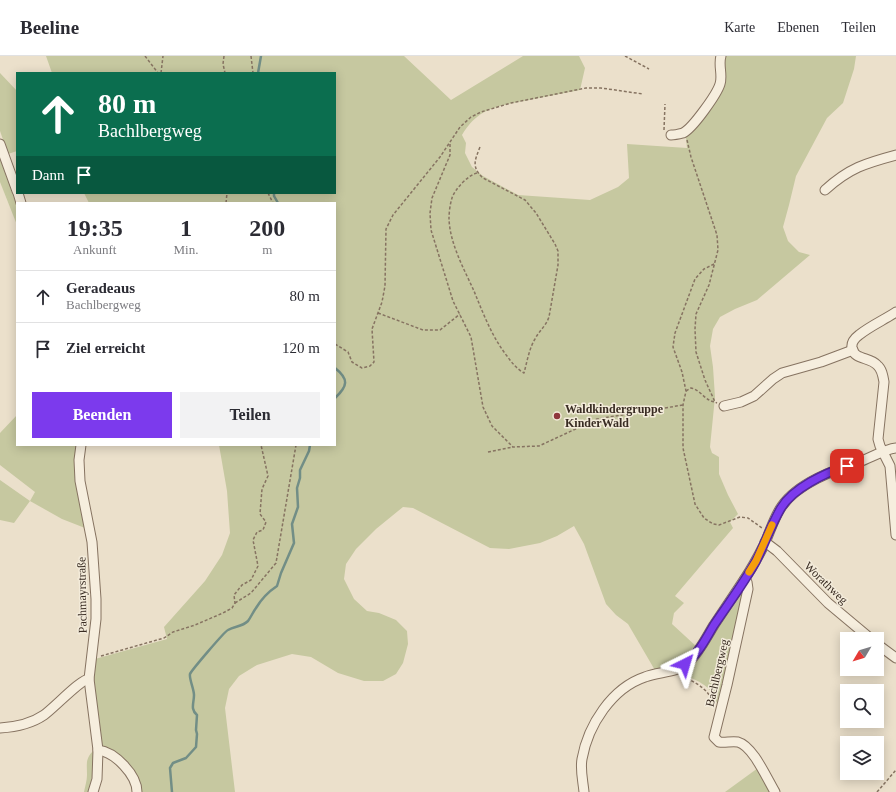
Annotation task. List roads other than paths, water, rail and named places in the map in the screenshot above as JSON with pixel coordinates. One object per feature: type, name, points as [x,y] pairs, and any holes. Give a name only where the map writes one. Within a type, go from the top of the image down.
[{"type":"street","points":[[671,135],[684,132],[695,122],[718,89],[721,82],[721,56]]},
{"type":"street","points":[[0,144],[16,189]]},
{"type":"street","points":[[825,190],[839,177],[852,170],[868,163],[896,155]]},
{"type":"street","points":[[896,312],[860,334],[854,339],[852,344],[856,355],[877,364],[883,375],[884,382],[878,439],[882,452],[890,466],[896,535]]},
{"type":"street","points":[[724,406],[741,402],[754,396],[782,373],[821,362],[853,350]]},
{"type":"street","name":"Pachmayrstraße","points":[[81,446],[79,469],[80,481],[90,531],[95,577],[96,618],[89,679],[98,750],[97,779],[93,792]]},
{"type":"street","points":[[584,792],[582,759],[589,736],[602,713],[611,701],[627,686],[644,677],[667,673],[681,667],[691,659],[756,561],[782,506],[798,491],[831,472],[896,448]]},
{"type":"street","name":"Worathweg","points":[[765,542],[777,551],[828,604],[862,632]]},
{"type":"street","name":"Bachlbergweg","points":[[744,580],[747,582],[748,589],[727,685],[714,734],[716,740],[722,743],[736,742],[746,747],[775,792]]},
{"type":"street","points":[[884,649],[896,658]]},
{"type":"street","points":[[0,728],[15,726],[34,720],[61,701],[80,682],[85,679],[89,679]]},
{"type":"street","points":[[98,750],[105,751],[125,767],[132,775],[137,792]]},
{"type":"waterway","points":[[258,72],[261,56]]},
{"type":"waterway","points":[[274,194],[277,202]]},
{"type":"waterway","points":[[336,369],[345,379],[344,386],[336,397]]},
{"type":"waterway","points":[[172,792],[170,768],[173,763],[186,758],[196,747],[197,715],[193,708],[194,695],[190,674],[225,632],[248,621],[258,604],[277,586],[294,543],[292,524],[298,507],[297,488],[300,478],[300,470],[310,446]]},
{"type":"place","name":"Waldkindergruppe KinderWald","points":[[557,416]]}]
